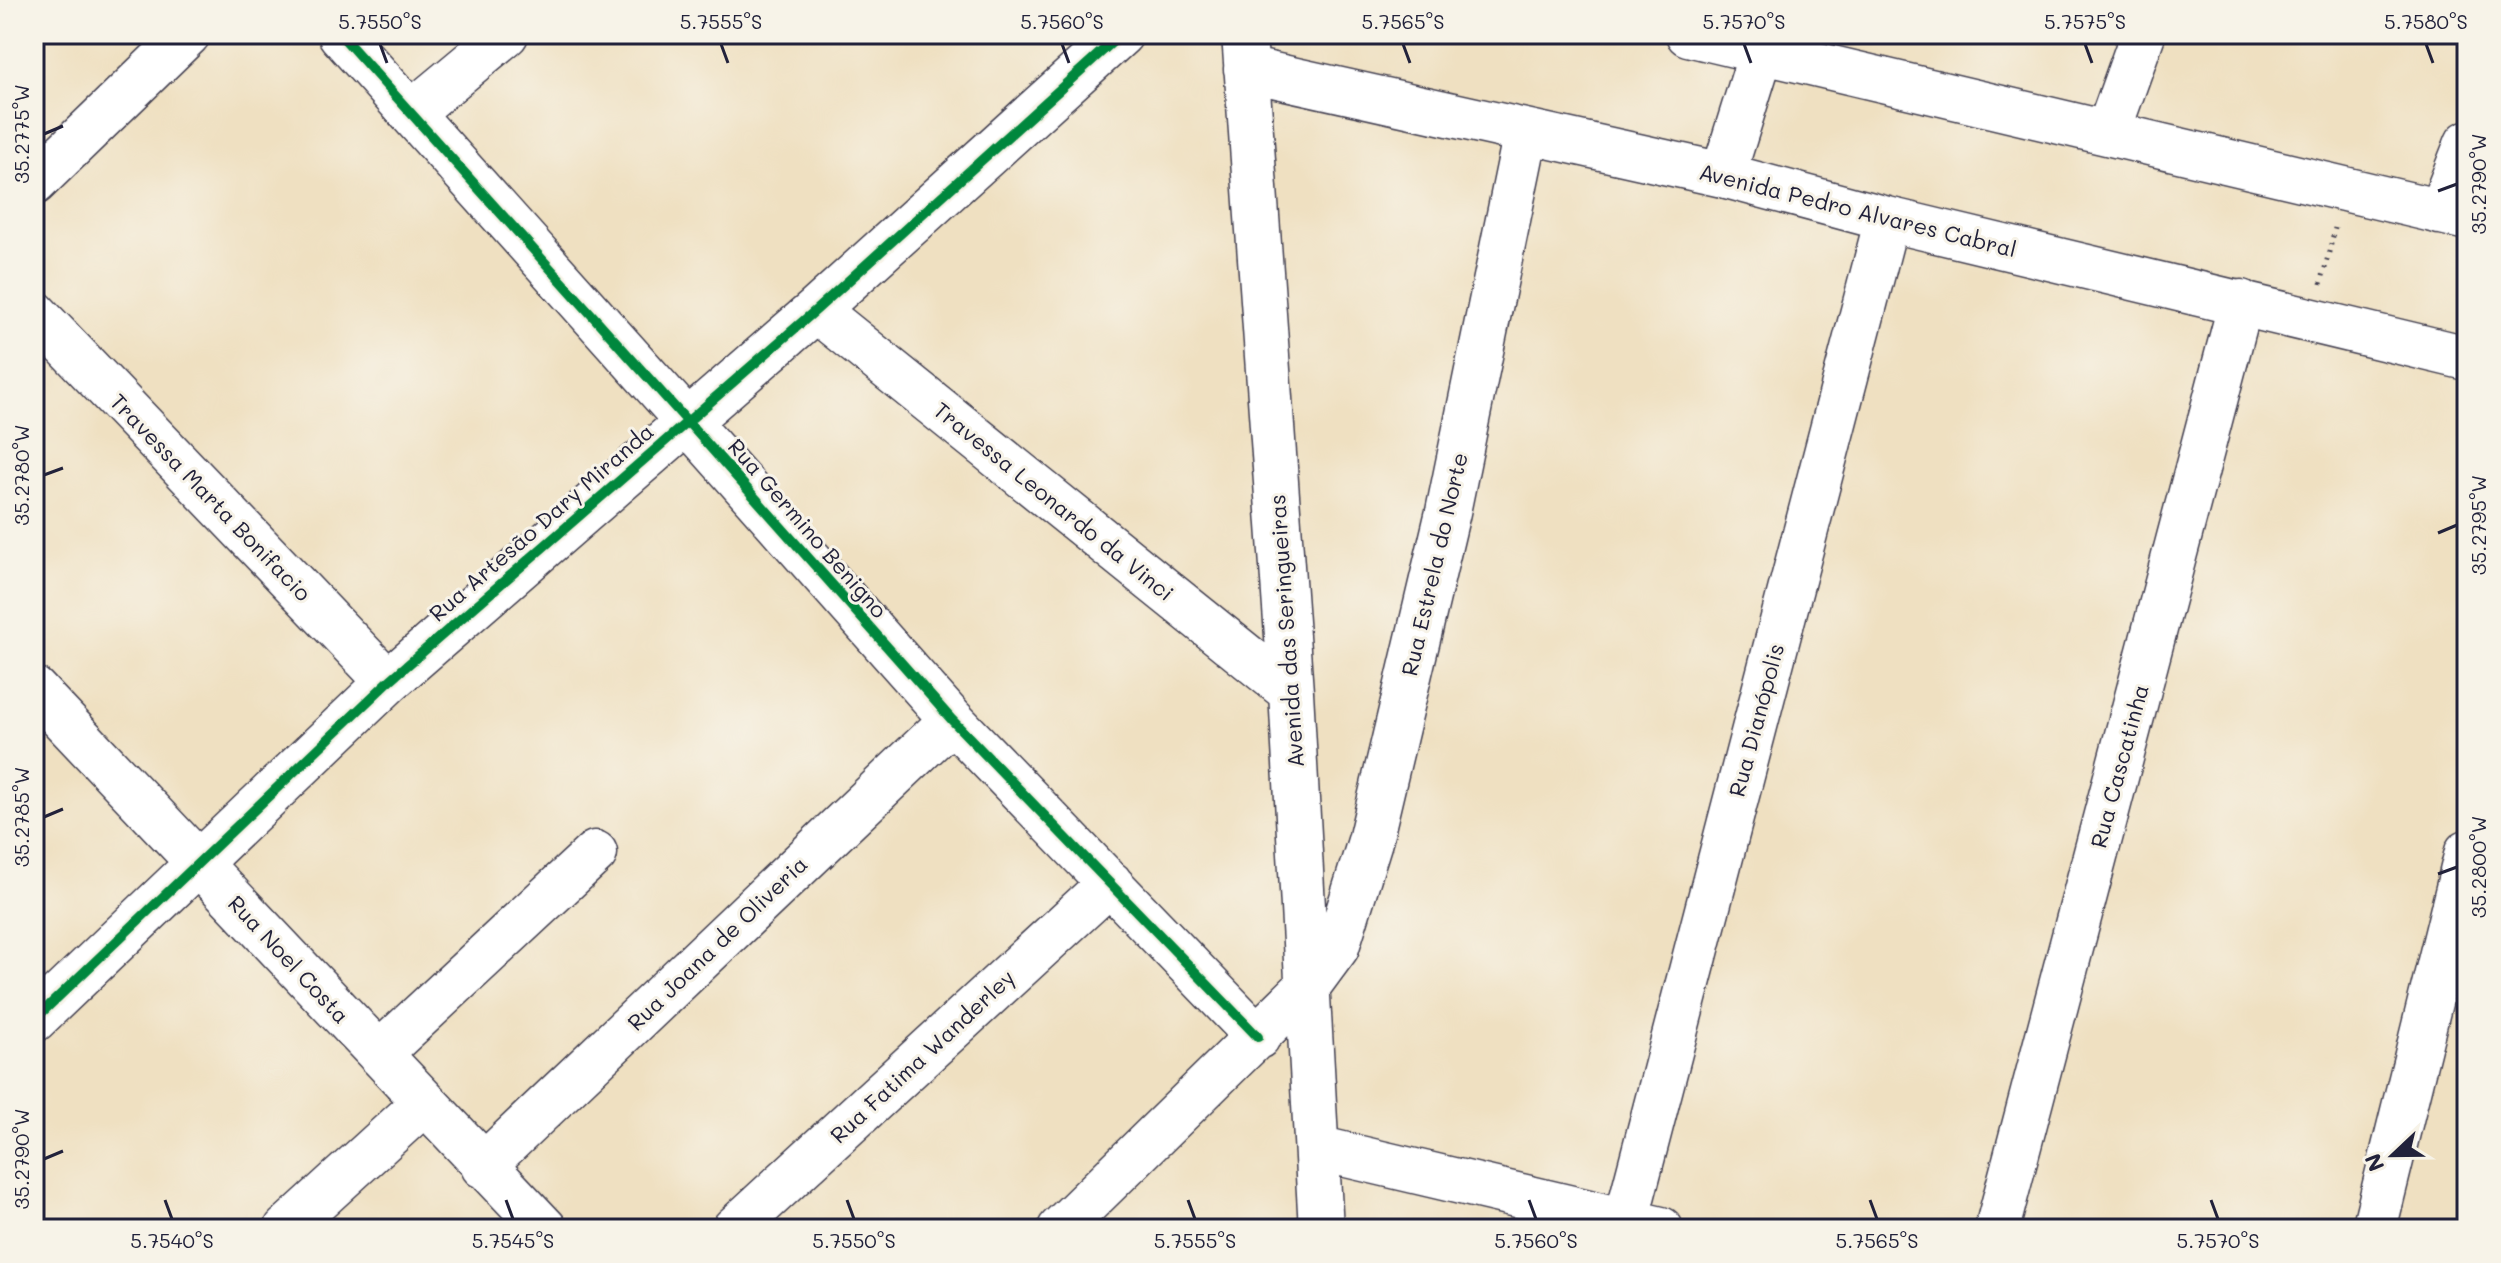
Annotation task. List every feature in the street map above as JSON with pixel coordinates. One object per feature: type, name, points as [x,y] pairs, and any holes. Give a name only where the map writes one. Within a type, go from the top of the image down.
[{"type":"street","points":[[34,183],[188,34]]},
{"type":"street","name":"Rua Germino Benigno","points":[[340,34],[952,720],[1258,1037]]},
{"type":"street","points":[[411,113],[506,34]]},
{"type":"street","name":"Rua Artesão Dary Miranda","points":[[34,1020],[388,682],[816,310],[1121,34]]},
{"type":"street","points":[[1688,34],[1764,42],[2108,132],[2454,215],[2467,143]]},
{"type":"street","points":[[2108,132],[2143,34]]},
{"type":"street","points":[[1723,175],[1764,42]]},
{"type":"street","name":"Avenida Pedro Alvares Cabral","points":[[1245,52],[1526,132],[1723,175],[1887,219],[2467,358]]},
{"type":"street","name":"Avenida das Seringueiras","points":[[1245,52],[1291,692],[1321,1229]]},
{"type":"street","name":"Rua Estrela do Norte","points":[[1060,1229],[1258,1037],[1309,985],[1337,947],[1370,841],[1448,512],[1526,132]]},
{"type":"street","name":"Rua Dianópolis","points":[[1644,1225],[1887,219]]},
{"type":"street","name":"Rua Cascatinha","points":[[1997,1229],[2241,302]]},
{"type":"street","name":"Travessa Leonardo da Vinci","points":[[816,310],[1291,692]]},
{"type":"street","name":"Travessa Marta Bonifacio","points":[[34,312],[388,682]]},
{"type":"street","name":"Rua Noel Costa","points":[[34,689],[545,1229]]},
{"type":"street","name":"Rua Joana de Oliveria","points":[[483,1166],[952,720]]},
{"type":"street","points":[[2374,1229],[2467,852]]},
{"type":"street","points":[[379,1054],[595,853]]},
{"type":"street","name":"Rua Fatima Wanderley","points":[[734,1229],[1110,883]]},
{"type":"street","points":[[286,1229],[424,1103]]},
{"type":"street","points":[[1317,1148],[1644,1225]]},
{"type":"path","points":[[2311,320],[2345,189]]},
{"type":"cycle path","points":[[340,34],[952,720],[1258,1037]]},
{"type":"cycle path","points":[[34,1020],[388,682],[816,310],[1121,34]]}]
